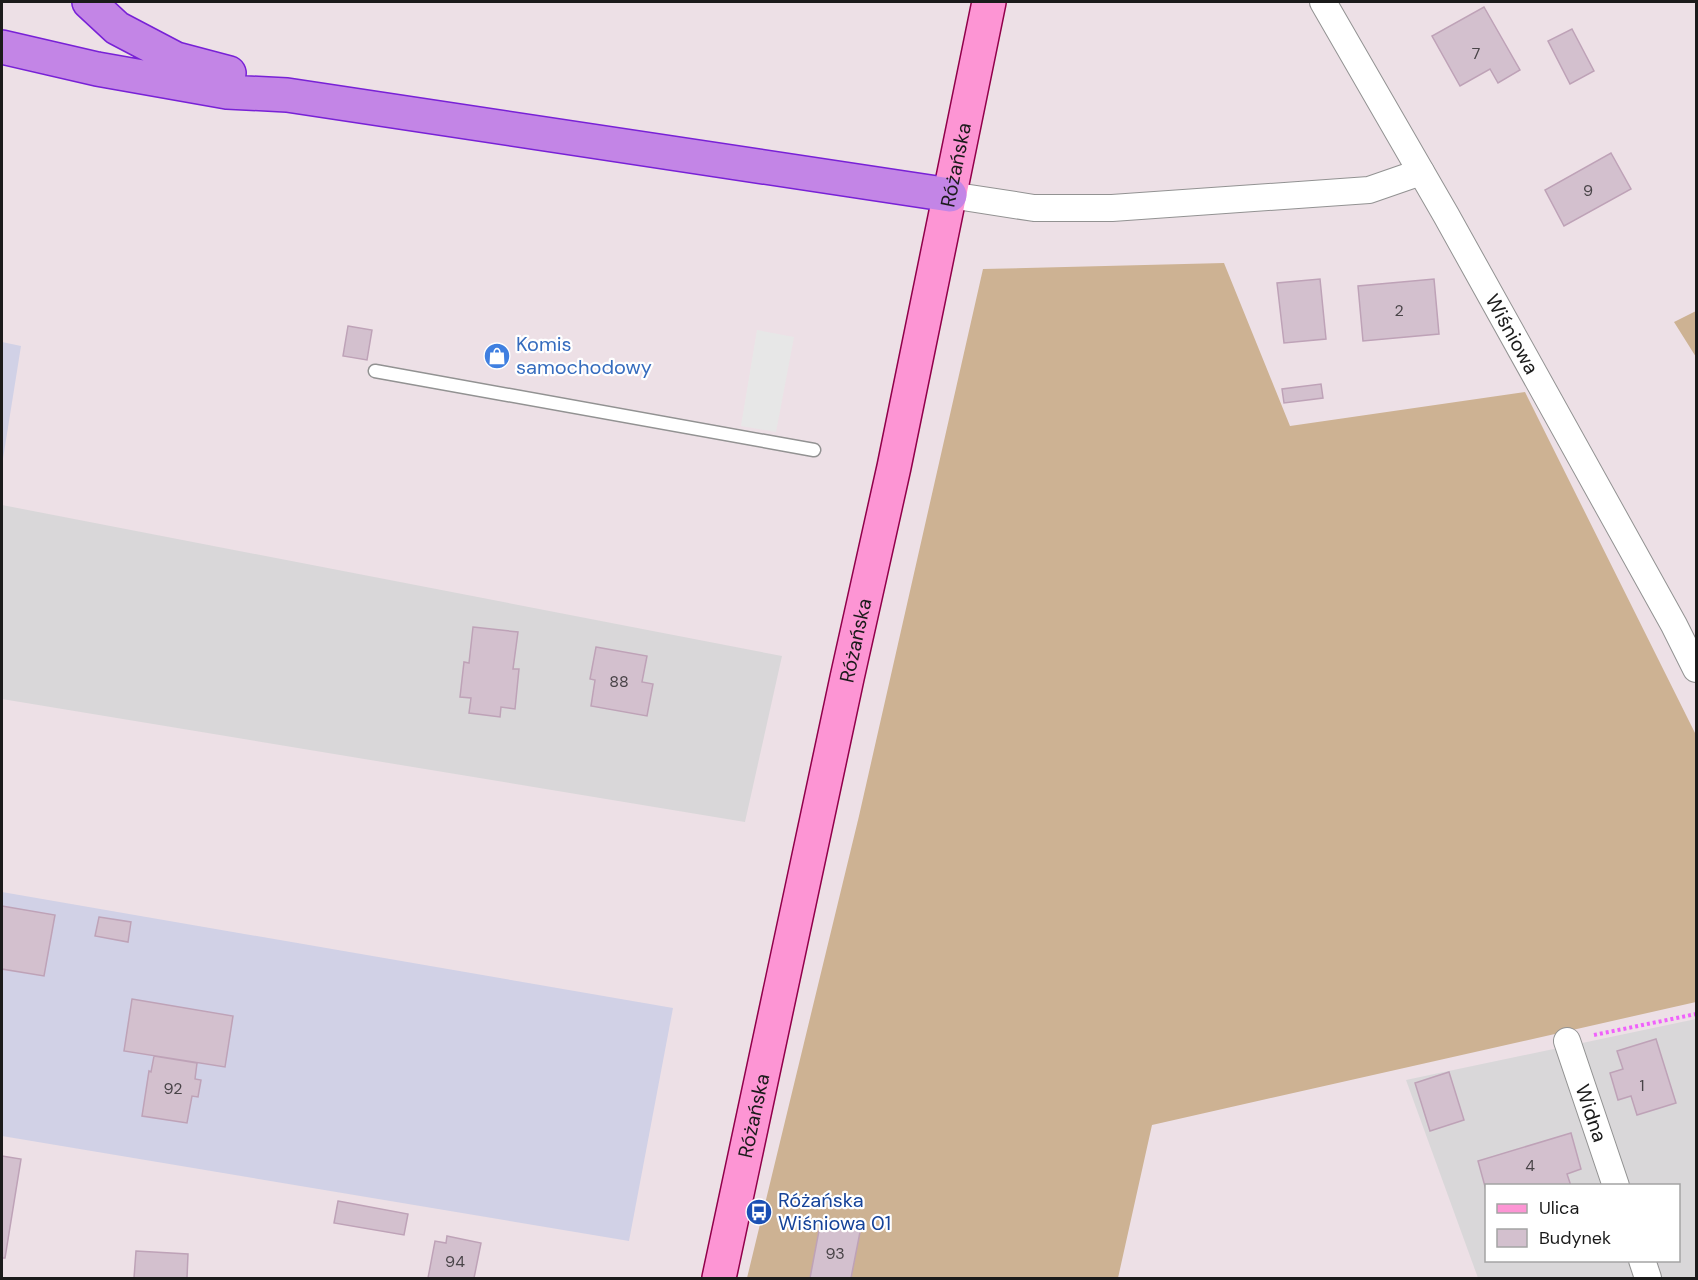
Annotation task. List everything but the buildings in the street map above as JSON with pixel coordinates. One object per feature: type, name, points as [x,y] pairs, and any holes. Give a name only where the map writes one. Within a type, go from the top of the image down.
[{"type":"highway","points":[[89,2],[117,28],[176,59],[243,77],[287,95]]},
{"type":"highway","points":[[2,47],[97,69],[227,92],[287,95],[950,195]]},
{"type":"main road","name":"Różańska","points":[[719,1278],[894,467],[989,2]]},
{"type":"street","name":"Wiśniowa","points":[[1323,2],[1421,172],[1696,669]]},
{"type":"street","points":[[950,195],[1034,208],[1112,208],[1369,190],[1421,172]]},
{"type":"street","name":"Widna","points":[[1567,1041],[1616,1184]]},
{"type":"street","points":[[1643,1262],[1648,1278]]},
{"type":"lane","points":[[375,371],[814,450]]},
{"type":"path","points":[[1567,1041],[1696,1014]]},
{"type":"shaded area","points":[[1224,263],[1290,426],[1525,392],[1696,735],[1696,1002],[1152,1125],[1118,1278],[747,1278],[859,816],[983,269]]},
{"type":"shaded area","points":[[1696,311],[1696,357],[1674,322]]},
{"type":"shaded area","points":[[757,330],[794,337],[776,432],[741,426]]},
{"type":"shaded area","points":[[2,342],[21,346],[2,465]]},
{"type":"shaded area","points":[[2,505],[782,656],[745,822],[2,699]]},
{"type":"shaded area","points":[[2,892],[673,1008],[629,1241],[2,1136]]},
{"type":"shaded area","points":[[1696,1019],[1696,1278],[1478,1278],[1406,1080]]},
{"type":"place","name":"Komis samochodowy","points":[[497,356]]},
{"type":"place","name":"Różańska Wiśniowa 01","points":[[759,1212]]}]
